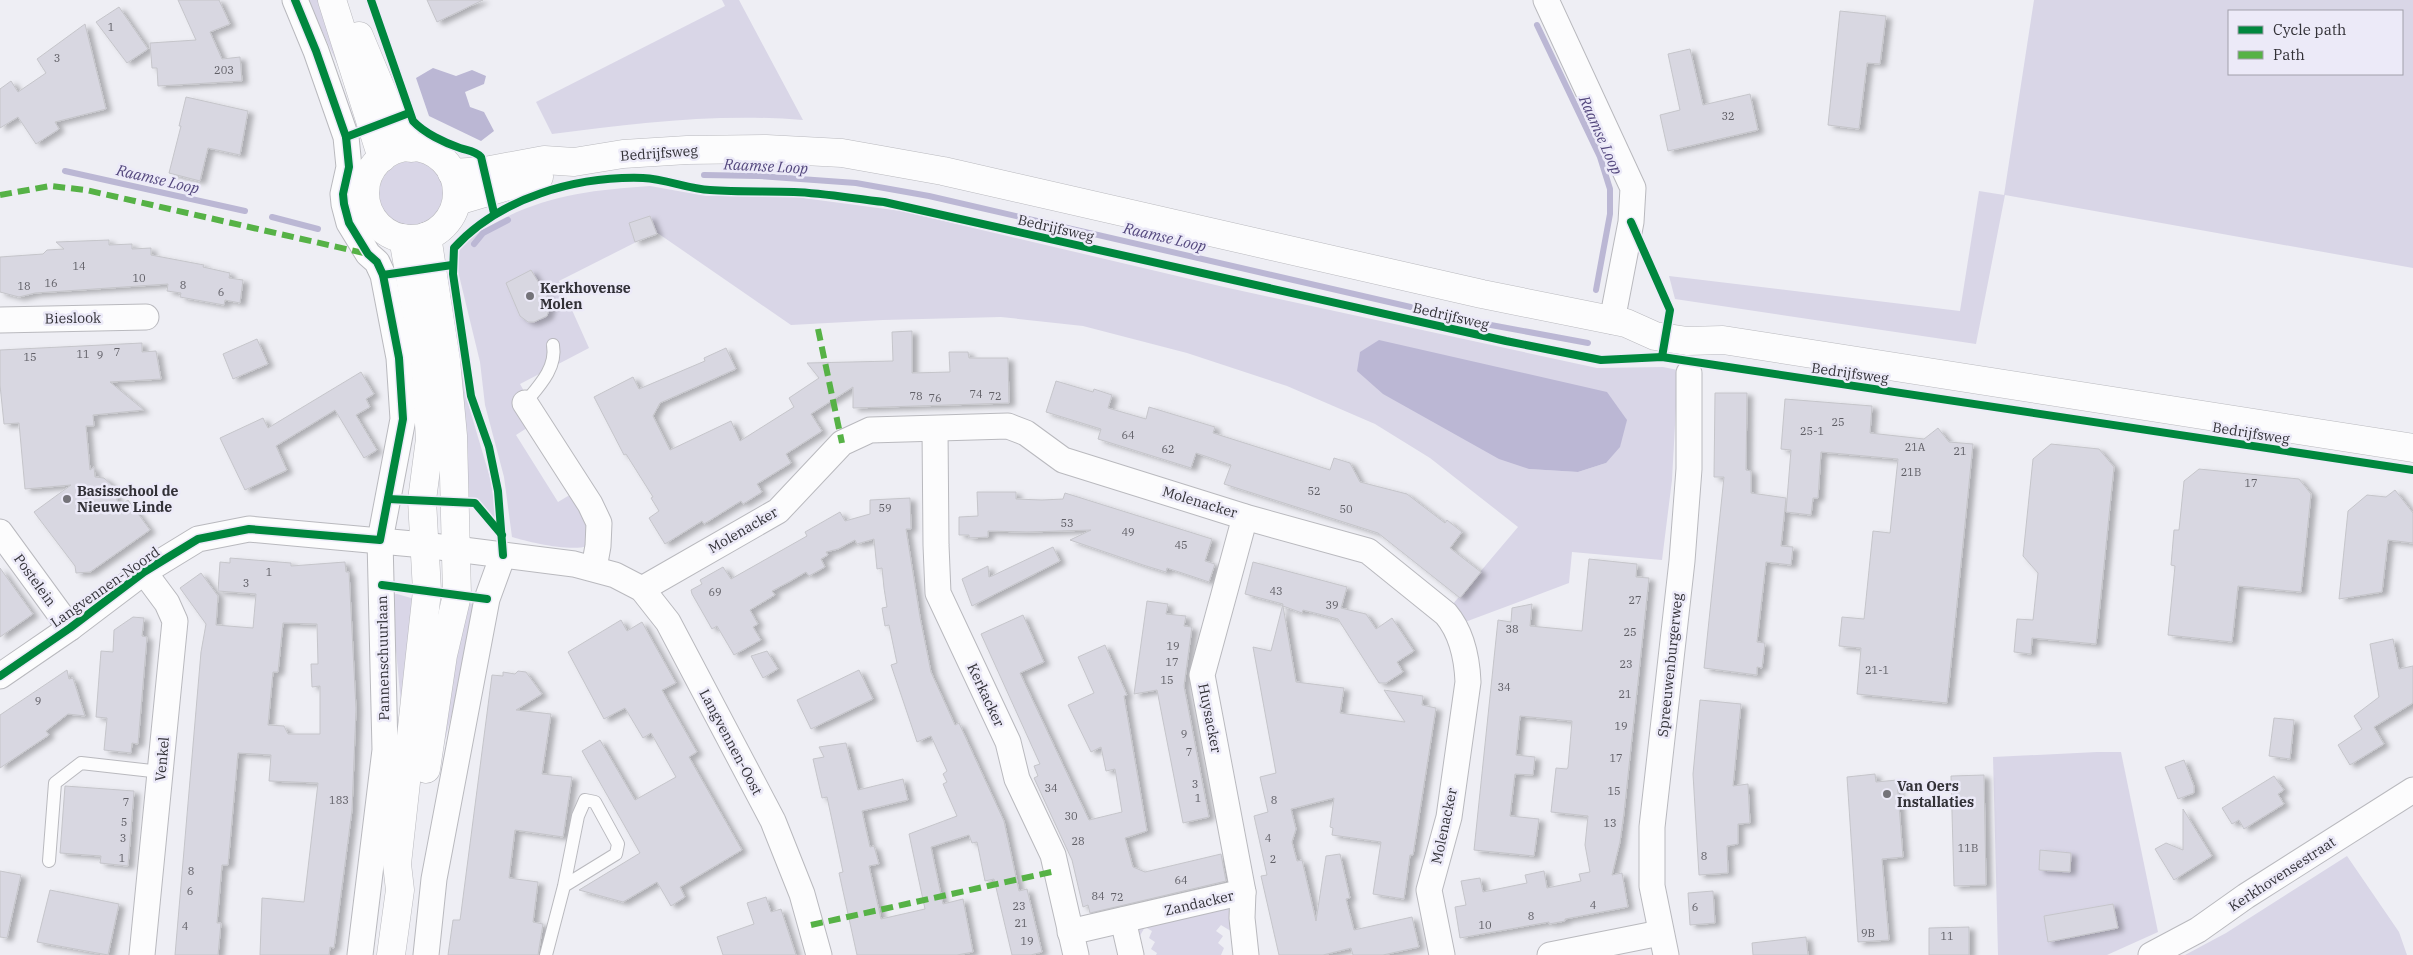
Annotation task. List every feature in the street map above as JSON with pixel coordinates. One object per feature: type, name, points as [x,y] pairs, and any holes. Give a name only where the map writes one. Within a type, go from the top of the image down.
[{"type":"main road","points":[[332,0],[382,158]]},
{"type":"main road","points":[[345,0],[394,120],[411,148]]},
{"type":"main road","points":[[411,148],[424,149],[435,154],[445,163],[456,182],[456,201],[447,223],[415,237],[393,235],[380,226],[371,214],[367,205],[366,195],[368,179],[382,158],[396,150],[411,148]]},
{"type":"main road","name":"Bedrijfsweg","points":[[452,174],[485,171],[544,160],[574,162],[624,154],[687,150],[766,148],[842,154],[943,171],[1482,294],[1619,322],[1668,321],[1723,340],[2413,448]]},
{"type":"main road","name":"Bedrijfsweg","points":[[456,201],[547,174],[574,162]]},
{"type":"main road","name":"Pannenschuurlaan","points":[[391,955],[400,890],[398,864],[427,591],[423,482],[430,439],[415,237]]},
{"type":"main road","name":"Pannenschuurlaan","points":[[400,890],[411,867],[443,655],[457,595],[453,436],[447,369],[415,237]]},
{"type":"street","name":"Pannenschuurlaan","points":[[295,0],[316,51],[346,137],[349,167],[343,194],[344,204],[349,223],[383,275],[399,358],[402,419],[380,540],[385,750],[360,955]]},
{"type":"street","points":[[1546,0],[1633,188],[1631,222],[1619,322]]},
{"type":"street","name":"Bieslook","points":[[0,320],[146,317]]},
{"type":"street","name":"Spreeuwenburgerweg","points":[[1663,944],[1652,886],[1652,827],[1682,552],[1688,469],[1688,373]]},
{"type":"street","points":[[525,403],[590,504],[599,523],[598,546],[594,568]]},
{"type":"street","name":"Molenacker","points":[[642,589],[778,511],[842,443],[870,430],[1008,426],[1026,433],[1063,460],[1245,517],[1368,551],[1435,603],[1452,620],[1467,661],[1468,682],[1449,817],[1429,890],[1442,955]]},
{"type":"street","name":"Kerkacker","points":[[935,429],[938,593],[1008,742],[1017,779],[1053,855],[1073,944]]},
{"type":"street","name":"Huysacker","points":[[1243,892],[1202,675],[1245,517]]},
{"type":"street","name":"Langvennen-Noord","points":[[0,676],[70,628],[144,572],[198,539],[249,529],[380,540],[455,549]]},
{"type":"street","name":"Postelein","points":[[0,532],[70,628]]},
{"type":"street","name":"Langvennen-Oost","points":[[455,549],[594,568],[615,575],[642,589],[668,622],[773,820],[802,894],[819,955]]},
{"type":"street","points":[[426,955],[434,880],[487,600],[503,555]]},
{"type":"street","name":"Venkel","points":[[142,955],[175,621],[167,603],[144,572]]},
{"type":"street","name":"Kerkhovensestraat","points":[[2151,955],[2198,930],[2246,896],[2413,790]]},
{"type":"street","name":"Zandacker","points":[[1073,944],[1123,920],[1243,892],[1242,918],[1246,955]]},
{"type":"street","points":[[1123,920],[1131,955]]},
{"type":"street","points":[[1550,955],[1663,944]]},
{"type":"lane","points":[[525,403],[546,379],[555,355],[553,345]]},
{"type":"lane","points":[[48,861],[55,783],[81,763],[161,772]]},
{"type":"lane","points":[[546,955],[564,886],[578,816],[585,800],[595,802],[618,844],[616,854],[564,886]]},
{"type":"shaded area","points":[[308,0],[322,0],[345,81]]},
{"type":"shaded area","points":[[722,0],[739,0],[803,120],[709,118],[614,126],[552,134],[536,102],[725,6]]},
{"type":"shaded area","points":[[2034,0],[2413,0],[2413,268],[2005,195],[1976,344],[1675,299],[1669,276],[1960,311],[1979,191],[2004,195]]},
{"type":"shaded area","points":[[433,68],[456,76],[472,70],[486,76],[484,84],[465,92],[470,107],[484,112],[494,131],[481,141],[429,116],[416,78]]},
{"type":"shaded area","points":[[406,161],[418,161],[430,166],[440,176],[445,188],[443,207],[430,222],[418,227],[406,227],[394,222],[384,212],[379,200],[379,188],[384,176],[394,166]]},
{"type":"shaded area","points":[[650,186],[706,196],[788,196],[901,211],[1224,287],[1597,368],[1663,367],[1678,370],[1672,480],[1662,560],[1572,552],[1569,583],[1457,625],[1447,611],[1518,527],[1430,458],[1375,424],[1287,386],[1187,353],[1083,326],[1001,317],[791,325],[656,232],[559,281],[589,348],[520,384],[524,391],[512,398],[530,426],[516,435],[558,502],[573,493],[588,517],[587,546],[580,548],[561,547],[512,537],[504,477],[485,405],[480,362],[457,267],[458,253],[464,243],[475,234],[507,217],[546,201],[586,193]],"holes":[[[1606,463],[1578,472],[1529,469]]]},
{"type":"shaded area","points":[[451,281],[470,410],[491,481],[497,523],[477,499],[460,497],[440,282]]},
{"type":"shaded area","points":[[1379,340],[1607,392],[1627,420],[1620,447],[1606,463],[1578,472],[1529,469],[1499,459],[1383,394],[1357,371],[1360,352]]},
{"type":"shaded area","points":[[397,594],[418,600],[403,725],[394,629],[388,595]]},
{"type":"shaded area","points":[[463,601],[479,606],[436,776]]},
{"type":"shaded area","points":[[2121,752],[2158,932],[2107,955],[1998,955],[1993,757]]},
{"type":"shaded area","points":[[2347,856],[2399,932],[2407,955],[2185,955],[2226,933]]},
{"type":"shaded area","points":[[1228,908],[1233,915],[1234,933],[1221,925],[1216,931],[1223,936],[1218,943],[1224,948],[1221,955],[1156,955],[1157,953],[1151,949],[1155,942],[1149,938],[1152,931],[1145,927],[1138,939],[1136,924]]},
{"type":"building","points":[[178,0],[219,0],[230,24],[210,32],[222,59],[240,57],[242,81],[158,86],[157,68],[152,68],[150,43],[196,40]]},
{"type":"building","points":[[427,0],[483,0],[437,22]]},
{"type":"building","points":[[119,7],[148,49],[127,63],[96,22]]},
{"type":"building","points":[[1840,11],[1886,16],[1880,64],[1867,63],[1859,129],[1828,125]]},
{"type":"building","points":[[85,24],[106,109],[55,122],[59,129],[36,144],[18,117],[0,128],[0,89],[11,81],[18,92],[46,73],[37,59]]},
{"type":"building","points":[[1690,49],[1703,105],[1750,94],[1758,130],[1668,151],[1660,115],[1680,110],[1668,54]]},
{"type":"building","points":[[186,97],[248,111],[240,155],[208,148],[200,181],[169,173]]},
{"type":"building","points":[[650,216],[657,234],[635,242],[629,223]]},
{"type":"building","points":[[109,240],[109,245],[132,244],[132,249],[151,248],[151,255],[204,265],[203,267],[230,273],[229,278],[243,280],[240,303],[225,300],[224,305],[180,297],[181,293],[167,291],[168,284],[35,293],[19,297],[0,292],[0,257],[43,254],[47,250],[64,249],[56,242]]},
{"type":"building","name":"Kerkhovense Molen","points":[[531,270],[551,303],[547,316],[534,322],[528,322],[520,316],[506,283]]},
{"type":"building","points":[[912,331],[912,373],[950,372],[949,352],[968,352],[969,358],[1008,358],[1009,403],[853,408],[853,387],[811,414],[822,431],[786,454],[791,463],[757,484],[762,492],[743,504],[741,501],[704,524],[702,521],[665,544],[649,518],[659,511],[651,498],[653,497],[626,454],[624,455],[594,397],[633,377],[639,389],[705,361],[704,358],[726,348],[736,369],[660,403],[653,416],[670,450],[731,421],[740,441],[794,407],[789,398],[819,378],[807,363],[893,361],[892,332]]},
{"type":"building","points":[[257,339],[268,364],[233,379],[223,354]]},
{"type":"building","points":[[142,343],[142,352],[156,351],[161,379],[110,382],[144,410],[93,415],[94,426],[86,426],[90,470],[94,467],[95,477],[104,478],[112,485],[119,506],[128,500],[150,530],[90,572],[76,573],[75,566],[34,512],[71,485],[25,489],[19,423],[4,424],[0,385],[0,350]]},
{"type":"building","points":[[361,372],[374,394],[366,399],[370,407],[356,415],[377,450],[364,458],[335,410],[276,446],[287,470],[245,490],[220,438],[263,418],[268,428]]},
{"type":"building","points":[[1056,381],[1093,392],[1094,389],[1112,395],[1108,408],[1146,419],[1149,407],[1215,427],[1213,433],[1330,470],[1334,458],[1350,463],[1360,482],[1407,494],[1445,523],[1447,520],[1462,532],[1450,548],[1481,572],[1460,598],[1378,533],[1224,484],[1231,465],[1196,453],[1191,468],[1098,439],[1101,429],[1046,412]]},
{"type":"building","points":[[1715,393],[1747,393],[1746,470],[1751,471],[1751,493],[1786,498],[1781,546],[1793,547],[1791,565],[1766,562],[1757,642],[1765,643],[1762,668],[1757,667],[1757,675],[1704,668],[1724,477],[1714,477]]},
{"type":"building","points":[[1785,399],[1872,406],[1870,433],[1924,439],[1938,428],[1949,442],[1973,444],[1947,703],[1857,694],[1861,648],[1839,646],[1842,617],[1864,619],[1873,531],[1890,533],[1898,459],[1821,452],[1818,498],[1813,498],[1811,515],[1786,512],[1791,450],[1781,449]]},
{"type":"building","points":[[2051,444],[2099,449],[2114,467],[2096,644],[2032,638],[2031,654],[2014,652],[2017,619],[2033,620],[2038,573],[2023,556],[2033,459]]},
{"type":"building","points":[[2199,469],[2299,479],[2311,494],[2301,592],[2238,586],[2232,642],[2168,635],[2175,566],[2171,565],[2174,530],[2179,530],[2184,481]]},
{"type":"building","points":[[2395,490],[2413,513],[2413,543],[2388,540],[2382,592],[2339,599],[2348,511],[2367,495],[2386,497]]},
{"type":"building","points":[[977,492],[1016,492],[1016,499],[1042,500],[1063,499],[1065,493],[1212,539],[1205,561],[1215,564],[1209,582],[1167,568],[1166,572],[1070,540],[1091,530],[988,531],[988,537],[969,538],[969,535],[959,535],[959,517],[978,516]]},
{"type":"building","points":[[910,498],[911,529],[906,529],[931,672],[955,725],[959,723],[1004,821],[1019,891],[1027,889],[1042,952],[1031,955],[1012,955],[994,879],[985,881],[977,842],[972,843],[969,835],[931,847],[943,904],[963,899],[973,952],[957,955],[857,955],[839,873],[843,872],[827,797],[822,798],[813,759],[824,757],[819,747],[846,743],[858,790],[903,779],[908,800],[862,811],[870,847],[874,846],[879,864],[869,866],[881,919],[925,909],[909,834],[957,816],[943,784],[947,782],[943,774],[947,771],[931,736],[917,742],[891,665],[897,663],[889,625],[885,626],[882,608],[887,607],[882,568],[877,569],[874,539],[857,544],[855,540],[838,549],[826,552],[828,555],[821,559],[825,567],[809,576],[806,572],[772,591],[775,595],[750,610],[758,624],[753,627],[761,640],[734,655],[717,626],[712,629],[692,594],[691,590],[702,584],[700,580],[723,567],[731,579],[807,536],[805,532],[840,512],[845,521],[870,514],[870,500]]},
{"type":"building","points":[[1053,547],[1060,561],[972,606],[962,579],[988,566],[989,577],[992,576]]},
{"type":"building","points":[[230,558],[291,563],[291,566],[345,562],[346,572],[349,572],[356,709],[352,810],[334,948],[330,947],[329,955],[260,955],[262,898],[304,902],[318,783],[269,781],[271,755],[238,753],[228,865],[222,865],[217,923],[221,923],[218,955],[175,955],[201,652],[206,624],[180,588],[201,573],[218,596],[216,625],[253,628],[256,594],[218,591],[220,562],[230,563]],"holes":[[[283,623],[317,624],[318,664],[311,664],[312,687],[320,686],[320,734],[288,734],[284,726],[268,725],[273,672],[278,672]]]},
{"type":"building","points":[[1589,559],[1637,564],[1636,577],[1649,578],[1624,813],[1620,842],[1612,875],[1622,873],[1628,907],[1565,919],[1565,921],[1549,924],[1549,922],[1460,938],[1455,907],[1466,905],[1461,881],[1480,878],[1483,892],[1527,883],[1525,875],[1544,871],[1547,888],[1581,881],[1579,874],[1590,872],[1585,845],[1588,816],[1551,812],[1556,768],[1567,769],[1568,767],[1572,721],[1520,716],[1516,755],[1535,757],[1533,775],[1515,774],[1510,816],[1539,819],[1534,856],[1474,850],[1498,620],[1511,622],[1512,608],[1532,604],[1530,626],[1582,631]]},
{"type":"building","points":[[1253,562],[1347,587],[1341,608],[1366,614],[1376,629],[1392,618],[1414,651],[1397,662],[1403,672],[1386,683],[1379,683],[1338,619],[1303,610],[1302,613],[1283,606],[1296,682],[1344,688],[1340,713],[1405,722],[1384,690],[1423,696],[1422,705],[1436,708],[1413,855],[1410,855],[1404,899],[1373,894],[1381,842],[1332,835],[1333,828],[1330,827],[1334,798],[1291,809],[1296,829],[1292,842],[1297,861],[1302,860],[1316,921],[1326,856],[1340,854],[1350,898],[1346,899],[1354,930],[1412,917],[1419,947],[1383,955],[1353,955],[1351,948],[1323,955],[1279,955],[1261,876],[1267,875],[1254,816],[1268,812],[1260,777],[1276,773],[1253,647],[1271,651],[1283,604],[1245,594]]},
{"type":"building","points":[[0,568],[33,614],[0,637]]},
{"type":"building","points":[[1147,601],[1168,604],[1166,614],[1186,616],[1184,626],[1192,627],[1184,686],[1209,817],[1183,823],[1157,690],[1134,694]]},
{"type":"building","points":[[1023,615],[1044,662],[1020,673],[1089,820],[1122,812],[1115,769],[1106,771],[1101,747],[1091,752],[1068,705],[1094,693],[1078,657],[1105,645],[1127,695],[1124,696],[1147,831],[1125,838],[1133,867],[1145,872],[1221,854],[1226,881],[1090,913],[1088,905],[1083,907],[1072,860],[1034,778],[1038,776],[1034,766],[1040,764],[981,634]]},
{"type":"building","points":[[133,617],[144,618],[142,636],[147,637],[138,744],[132,743],[131,753],[104,750],[107,718],[96,717],[101,651],[113,652],[114,630]]},
{"type":"building","points":[[621,620],[627,631],[642,622],[676,683],[662,690],[697,752],[689,757],[742,850],[680,887],[685,897],[671,906],[657,882],[623,902],[579,890],[640,853],[582,751],[600,740],[635,800],[676,777],[651,733],[643,738],[625,708],[604,719],[568,652]]},
{"type":"building","points":[[2393,639],[2399,669],[2413,666],[2413,703],[2374,727],[2384,744],[2350,765],[2338,745],[2362,729],[2354,716],[2379,697],[2370,644]]},
{"type":"building","points":[[767,651],[778,669],[763,678],[751,656]]},
{"type":"building","points":[[67,670],[69,679],[73,678],[85,716],[68,714],[46,731],[49,735],[0,768],[0,715]]},
{"type":"building","points":[[859,670],[873,699],[811,729],[797,700]]},
{"type":"building","points":[[518,671],[526,672],[542,694],[516,710],[551,714],[542,774],[572,777],[563,837],[515,830],[509,878],[538,882],[533,922],[543,924],[538,955],[448,955],[453,920],[460,920],[492,675],[503,676],[503,672],[515,674]]},
{"type":"building","points":[[1700,700],[1741,704],[1733,786],[1748,784],[1750,823],[1738,824],[1738,844],[1727,846],[1728,873],[1699,875],[1693,774]]},
{"type":"building","points":[[2274,718],[2294,720],[2290,759],[2269,756]]},
{"type":"building","points":[[2184,760],[2194,786],[2194,793],[2178,799],[2165,767]]},
{"type":"building","points":[[1875,774],[1876,782],[1897,780],[1903,857],[1882,859],[1889,940],[1858,942],[1847,777]]},
{"type":"building","points":[[1984,775],[1986,885],[1954,886],[1951,776]]},
{"type":"building","points":[[2274,776],[2284,790],[2278,794],[2284,804],[2244,829],[2239,820],[2232,824],[2222,808]]},
{"type":"building","points":[[65,786],[134,791],[128,866],[100,863],[101,856],[60,853]]},
{"type":"building","points":[[2183,809],[2212,856],[2174,880],[2155,849],[2166,843],[2183,850]]},
{"type":"building","points":[[2040,850],[2071,853],[2070,872],[2039,870]]},
{"type":"building","points":[[0,871],[21,875],[7,938],[0,937]]},
{"type":"building","points":[[50,890],[119,904],[108,955],[37,942]]},
{"type":"building","points":[[1713,891],[1715,923],[1690,925],[1688,893]]},
{"type":"building","points":[[766,897],[771,912],[781,909],[796,955],[723,955],[717,937],[754,924],[747,903]]},
{"type":"building","points":[[2113,904],[2118,928],[2048,942],[2044,916]]},
{"type":"building","points":[[1969,927],[1969,955],[1929,955],[1929,928]]},
{"type":"building","points":[[1806,937],[1808,955],[1753,955],[1752,943]]},
{"type":"waterway","name":"Raamse Loop","points":[[1537,25],[1600,157],[1610,189],[1610,214],[1596,290]]},
{"type":"waterway","name":"Raamse Loop","points":[[65,171],[245,211]]},
{"type":"waterway","name":"Raamse Loop","points":[[704,175],[759,176],[856,183],[929,196],[1480,323],[1588,343]]},
{"type":"waterway","name":"Raamse Loop","points":[[272,217],[318,229]]},
{"type":"waterway","name":"Raamse Loop","points":[[474,244],[483,233],[508,220]]},
{"type":"marked path","points":[[0,195],[50,186],[86,190],[368,254]]},
{"type":"marked path","points":[[818,329],[842,443]]},
{"type":"marked path","points":[[811,925],[1056,871]]},
{"type":"cycle path","points":[[0,676],[70,628],[144,572],[198,539],[249,529],[380,540],[403,419],[399,358],[383,275],[377,262],[368,254],[349,223],[344,204],[343,194],[349,167],[346,137],[316,51],[295,0]]},
{"type":"cycle path","points":[[371,0],[413,121],[435,137],[454,146],[474,152],[481,157],[494,213]]},
{"type":"cycle path","points":[[346,137],[409,113]]},
{"type":"cycle path","points":[[503,555],[498,491],[489,447],[471,396],[453,274],[454,248],[472,231],[516,203],[566,186],[617,178],[652,179],[710,190],[805,193],[884,202],[1506,341],[1601,360],[1662,357],[2413,470]]},
{"type":"cycle path","points":[[1631,222],[1670,310],[1662,357]]},
{"type":"cycle path","points":[[383,275],[452,265]]},
{"type":"cycle path","points":[[388,499],[475,503],[502,535]]},
{"type":"cycle path","points":[[382,585],[487,599]]},
{"type":"place","name":"Kerkhovense Molen","points":[[530,296]]},
{"type":"place","name":"Basisschool de Nieuwe Linde","points":[[67,499]]},
{"type":"place","name":"Van Oers Installaties","points":[[1887,794]]}]
